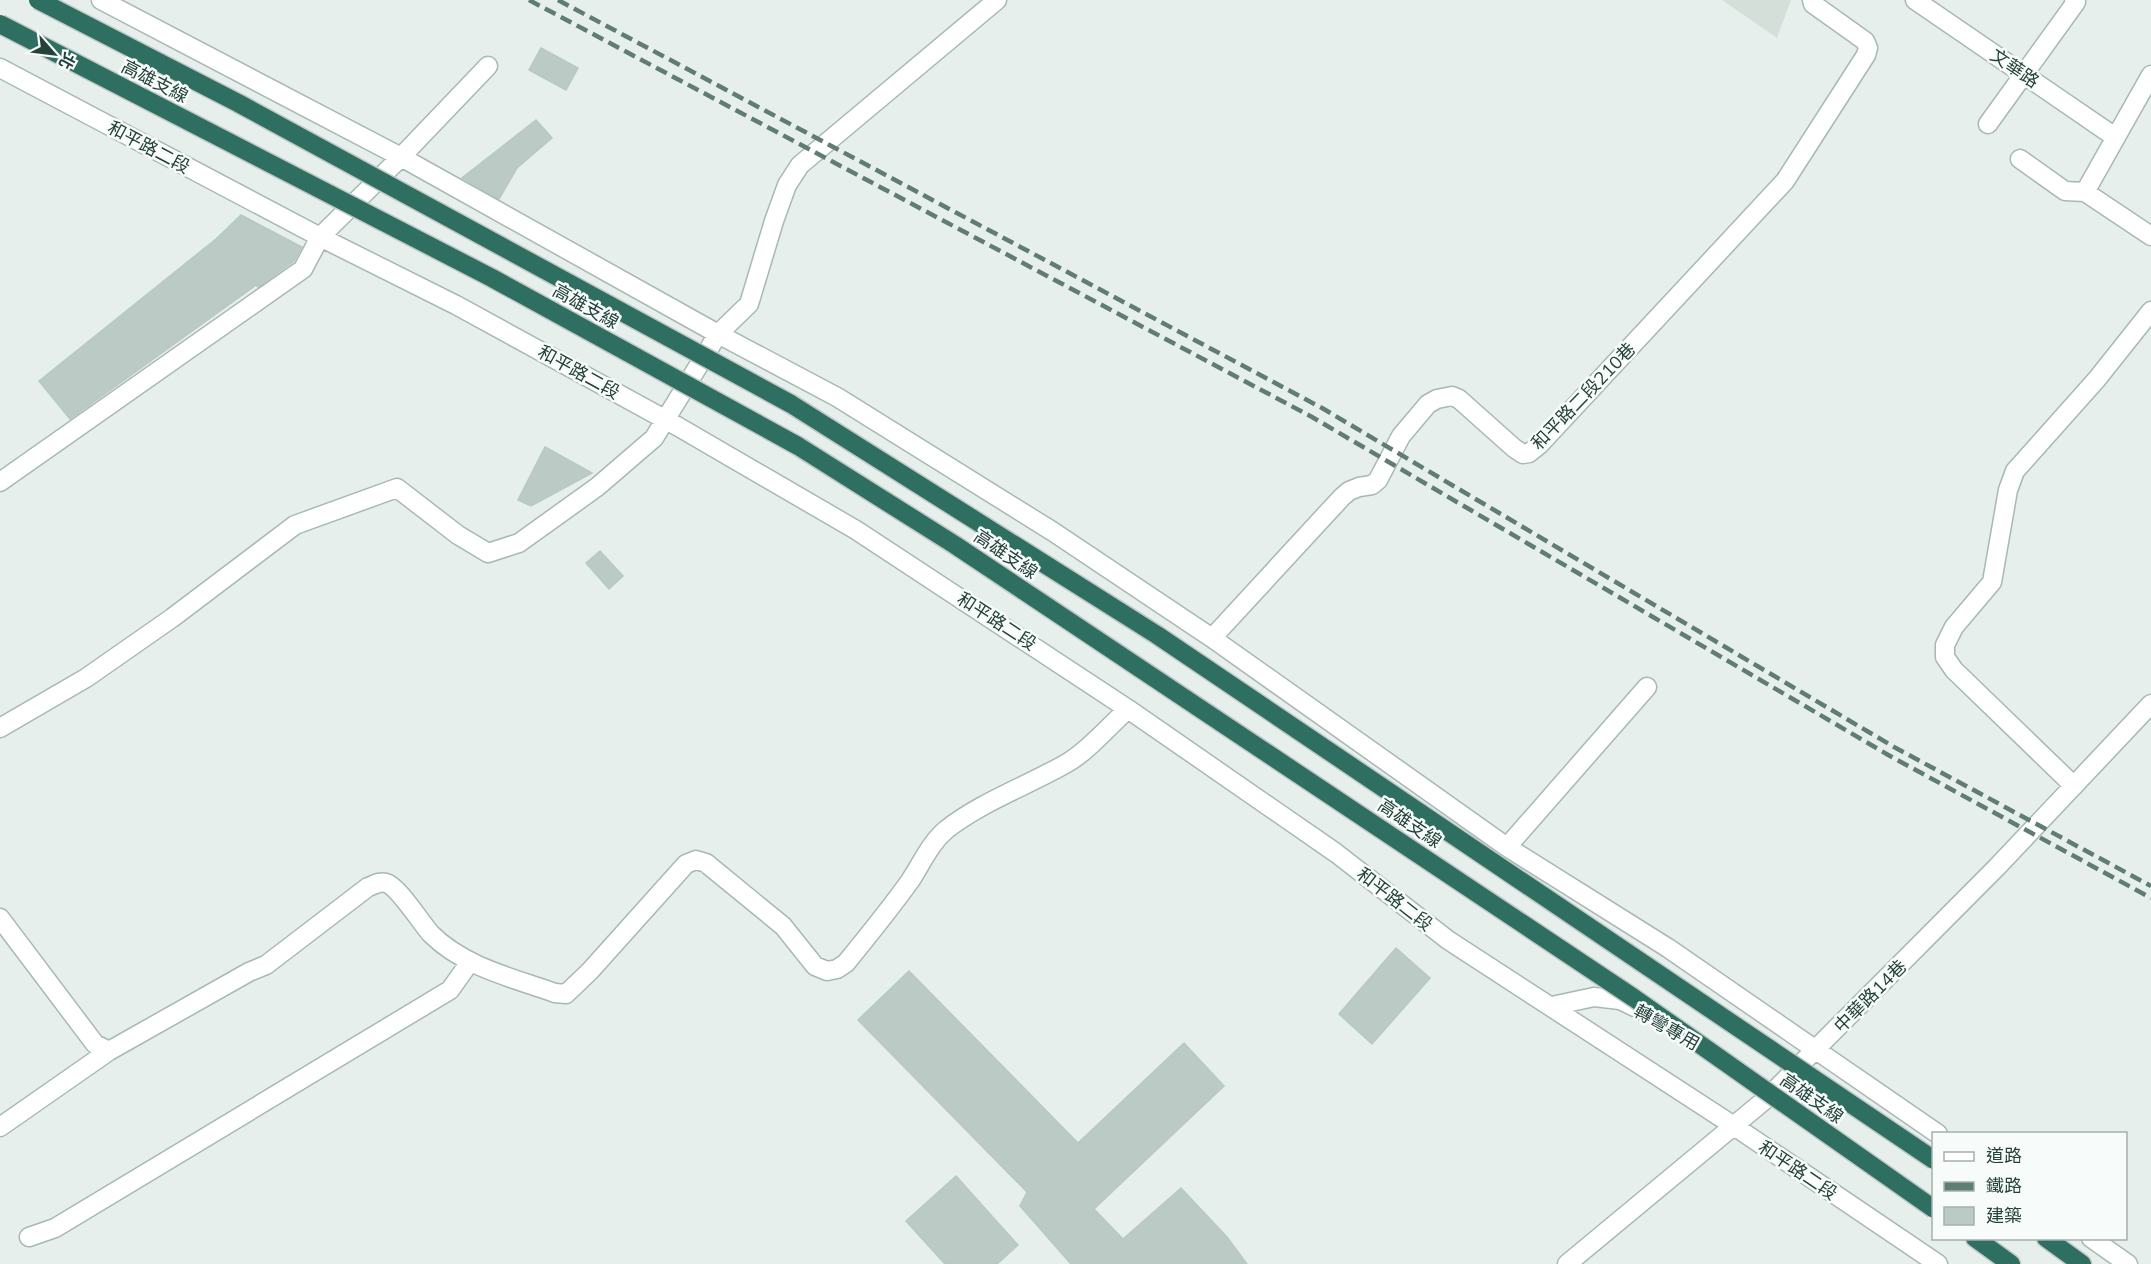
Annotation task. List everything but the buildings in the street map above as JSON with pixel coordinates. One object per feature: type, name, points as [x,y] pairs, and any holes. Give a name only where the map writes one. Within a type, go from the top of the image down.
[{"type":"highway","name":"高雄支線","points":[[38,0],[238,103],[791,404],[1157,635],[1932,1159]]},
{"type":"highway","name":"高雄支線","points":[[0,24],[492,278],[798,446],[955,545],[1614,984],[1932,1208]]},
{"type":"highway","points":[[1976,1240],[2011,1264]]},
{"type":"highway","points":[[2047,1240],[2082,1264]]},
{"type":"street","points":[[101,0],[401,157],[718,334],[837,397],[1052,531],[1212,639],[1508,847],[1668,948],[1935,1132]]},
{"type":"street","points":[[0,728],[86,678],[172,618],[295,525],[397,488],[458,535],[488,554],[519,543],[597,487],[654,438],[718,334],[749,304],[783,194],[800,165],[997,0]]},
{"type":"street","name":"和平路二段210巷","points":[[1212,639],[1342,497],[1349,491],[1372,485],[1378,480],[1401,436],[1428,404],[1445,397],[1459,399],[1523,454],[1529,453],[1539,445],[1785,181],[1866,55],[1868,48],[1865,41],[1813,4],[1812,0]]},
{"type":"street","name":"文華路","points":[[1915,0],[2115,137]]},
{"type":"street","points":[[1988,124],[2076,2],[2074,0]]},
{"type":"street","points":[[0,482],[303,269],[320,237],[488,66]]},
{"type":"street","name":"和平路二段","points":[[0,68],[320,237],[456,305],[666,419],[856,530],[1128,709],[1336,854],[1448,940],[1734,1126],[1938,1264]]},
{"type":"street","points":[[2085,192],[2150,77]]},
{"type":"street","points":[[2020,159],[2065,191],[2085,192],[2151,236]]},
{"type":"street","points":[[2074,786],[1954,670],[1945,657],[1945,645],[1954,627],[1992,582],[2008,490],[2015,471],[2097,379],[2151,311]]},
{"type":"street","points":[[1508,847],[1647,687]]},
{"type":"street","name":"中華路14巷","points":[[1567,1264],[1766,1099],[1997,867],[2151,704]]},
{"type":"street","points":[[0,1127],[109,1052],[266,964],[368,887],[379,883],[387,883],[395,889],[432,935],[470,963],[555,993],[566,994],[590,971],[686,864],[696,860],[706,863],[783,926],[815,966],[827,971],[837,969],[846,963],[888,912],[932,844],[945,831],[961,819],[1006,794],[1068,763],[1128,709]]},
{"type":"street","points":[[0,918],[95,1044],[109,1052]]},
{"type":"street","points":[[29,1237],[56,1228],[450,990],[470,963]]},
{"type":"street","name":"轉彎專用","points":[[1552,1006],[1594,997],[1620,1000],[1686,1034],[1766,1099]]},
{"type":"street","points":[[2092,1240],[2128,1264]]},
{"type":"shaded area","points":[[1722,0],[1791,0],[1777,38]]},
{"type":"railway","points":[[529,0],[1312,417],[1890,756],[2151,898]]},
{"type":"railway","points":[[558,0],[1322,408],[1894,747],[2151,886]]}]
